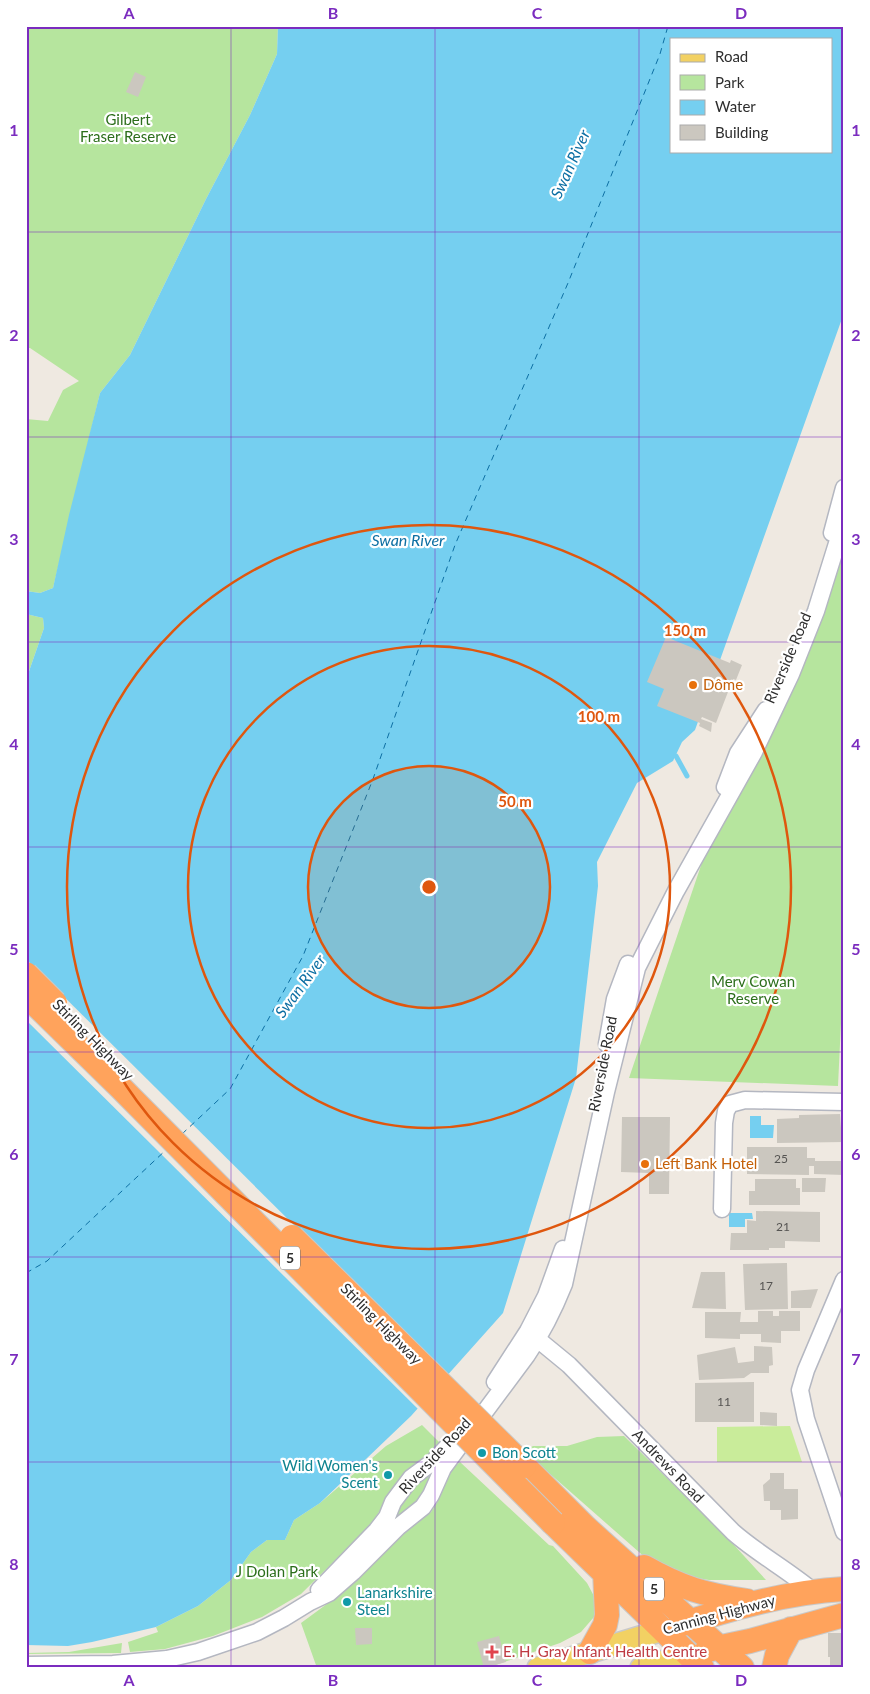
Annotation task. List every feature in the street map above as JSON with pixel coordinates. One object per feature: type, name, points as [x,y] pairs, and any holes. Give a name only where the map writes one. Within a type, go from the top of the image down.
[{"type":"highway","name":"Stirling Highway","points":[[26,974],[560,1516]]},
{"type":"highway","name":"Stirling Highway","points":[[26,995],[611,1564],[691,1621],[742,1668]]},
{"type":"highway","name":"Stirling Highway","points":[[611,1564],[663,1630],[695,1661]]},
{"type":"highway","points":[[590,1652],[605,1625],[611,1564],[640,1564],[671,1582],[703,1594],[754,1602]]},
{"type":"highway","name":"Canning Highway","points":[[663,1630],[754,1602],[814,1592],[844,1590]]},
{"type":"highway","name":"Canning Highway","points":[[695,1661],[720,1647],[844,1615]]},
{"type":"highway","points":[[774,1668],[777,1655],[791,1630]]},
{"type":"main road","name":"Canning Highway","points":[[538,1668],[663,1630]]},
{"type":"main road","name":"Canning Highway","points":[[641,1668],[695,1661]]},
{"type":"street","name":"Riverside Road","points":[[26,1665],[114,1664],[167,1659],[198,1652],[256,1632],[329,1593],[353,1572],[387,1537],[423,1507],[431,1495],[443,1468],[533,1335],[562,1255],[583,1162],[615,999],[628,965],[726,785],[738,753],[771,702],[813,597],[830,544],[844,488]]},
{"type":"street","name":"Riverside Road","points":[[310,1602],[322,1586],[377,1530],[387,1517],[398,1495],[411,1478],[434,1462],[449,1446],[557,1302],[564,1284],[606,1092],[637,968],[676,891],[754,752],[775,710],[795,666],[816,611],[844,521]]},
{"type":"street","points":[[722,1210],[724,1123],[726,1111],[730,1104],[745,1100],[844,1102]]},
{"type":"street","points":[[844,1280],[806,1370],[800,1390],[806,1419],[844,1532]]},
{"type":"street","name":"Andrews Road","points":[[533,1335],[569,1365],[732,1532],[814,1592]]},
{"type":"green space","name":"Gilbert Fraser Reserve","points":[[26,26],[278,26],[277,54],[250,115],[206,199],[130,355],[100,393],[53,588],[40,593],[26,591],[26,419],[48,421],[63,390],[79,381],[30,348],[26,348]]},
{"type":"green space","name":"Merv Cowan Reserve","points":[[844,535],[844,960],[838,1086],[629,1078],[713,830]]},
{"type":"green space","points":[[26,614],[43,618],[44,628],[26,680]]},
{"type":"green space","name":"J Dolan Park","points":[[422,1425],[441,1444],[398,1481],[371,1525],[301,1594],[262,1617],[213,1636],[165,1649],[130,1652],[128,1642],[158,1632],[156,1627],[198,1606],[231,1580],[251,1552],[267,1540],[285,1540],[294,1520],[320,1503],[386,1446]]},
{"type":"green space","points":[[790,1426],[802,1462],[717,1462],[717,1427]]},
{"type":"green space","points":[[624,1436],[723,1533],[766,1580],[709,1580],[691,1577],[648,1560],[524,1451],[533,1446],[567,1446],[597,1437]]},
{"type":"green space","points":[[460,1462],[549,1545],[553,1546],[587,1583],[595,1598],[596,1608],[594,1617],[581,1632],[560,1643],[487,1668],[317,1668],[301,1623],[346,1590],[401,1536],[431,1512],[453,1468]]},
{"type":"green space","points":[[435,1468],[426,1497],[393,1525],[393,1516],[400,1499],[413,1485]]},
{"type":"green space","points":[[122,1643],[121,1653],[26,1654],[69,1652]]},
{"type":"water","name":"Swan River","points":[[278,26],[844,26],[844,313],[695,730],[682,742],[673,761],[637,783],[597,862],[598,886],[576,1078],[503,1313],[411,1416],[320,1503],[294,1520],[285,1540],[267,1540],[251,1552],[231,1580],[198,1606],[156,1627],[92,1642],[68,1646],[26,1645],[26,680],[44,628],[43,618],[26,614],[26,591],[40,593],[53,588],[69,515],[100,393],[130,355],[206,199],[250,115],[277,54]]},
{"type":"water","points":[[750,1116],[761,1116],[761,1125],[774,1125],[773,1138],[750,1138]]},
{"type":"water","points":[[729,1213],[752,1213],[753,1219],[745,1219],[745,1227],[729,1227]]},
{"type":"pier","points":[[26,959],[448,1378],[419,1410],[26,1020]]},
{"type":"building","points":[[135,72],[146,77],[138,97],[126,92]]},
{"type":"building","name":"Dôme","points":[[666,637],[730,663],[731,660],[742,665],[736,680],[733,679],[716,723],[702,717],[701,719],[712,723],[711,732],[699,726],[700,723],[657,706],[664,689],[647,682]]},
{"type":"building","points":[[840,1114],[841,1128],[844,1128],[844,1142],[777,1143],[777,1119],[799,1118],[799,1115]]},
{"type":"building","name":"Left Bank Hotel","points":[[622,1117],[670,1117],[669,1194],[649,1194],[649,1173],[621,1172]]},
{"type":"building","points":[[747,1147],[807,1147],[807,1158],[815,1158],[815,1161],[844,1161],[844,1175],[814,1174],[814,1166],[809,1166],[809,1175],[747,1174]]},
{"type":"building","points":[[802,1178],[826,1178],[825,1192],[802,1192]]},
{"type":"building","points":[[755,1179],[796,1179],[796,1188],[800,1188],[800,1205],[749,1205],[749,1191],[755,1191]]},
{"type":"building","points":[[756,1211],[820,1212],[820,1242],[785,1241],[785,1248],[730,1250],[731,1233],[747,1233],[747,1220],[756,1221]]},
{"type":"building","points":[[787,1263],[788,1309],[745,1310],[743,1264]]},
{"type":"building","points":[[701,1272],[725,1272],[726,1309],[692,1308]]},
{"type":"building","points":[[818,1289],[811,1308],[791,1308],[791,1291]]},
{"type":"building","points":[[758,1311],[773,1311],[773,1316],[779,1316],[779,1311],[800,1311],[800,1331],[781,1331],[781,1343],[761,1342],[761,1334],[740,1334],[740,1339],[705,1338],[705,1312],[741,1312],[740,1322],[758,1322]]},
{"type":"building","points":[[754,1346],[772,1347],[773,1365],[769,1366],[769,1373],[751,1373],[744,1378],[699,1380],[697,1355],[735,1347],[738,1363],[754,1361]]},
{"type":"building","points":[[754,1382],[754,1422],[695,1422],[695,1383]]},
{"type":"building","points":[[760,1412],[777,1413],[777,1426],[760,1425]]},
{"type":"building","points":[[770,1473],[784,1473],[784,1489],[798,1489],[798,1519],[781,1520],[781,1510],[770,1510],[770,1501],[764,1501],[763,1485],[770,1479]]},
{"type":"building","points":[[355,1628],[372,1628],[372,1644],[356,1645]]},
{"type":"building","points":[[828,1633],[844,1633],[844,1668],[830,1668]]},
{"type":"building","name":"E. H. Gray Infant Health Centre","points":[[499,1636],[506,1662],[484,1668],[477,1642]]},
{"type":"waterway","points":[[676,756],[687,776]]},
{"type":"ferry route","points":[[182,1134],[230,1089],[303,956],[373,779],[455,545],[568,283],[660,54],[668,26]]},
{"type":"ferry route","points":[[26,1273],[47,1261],[167,1149]]},
{"type":"place","name":"Dôme","points":[[693,685]]},
{"type":"place","name":"Left Bank Hotel","points":[[645,1164]]},
{"type":"place","name":"Bon Scott","points":[[482,1453]]},
{"type":"place","name":"Wild Women's Scent","points":[[388,1475]]},
{"type":"place","name":"Lanarkshire Steel","points":[[347,1602]]},
{"type":"place","name":"E. H. Gray Infant Health Centre","points":[[492,1652]]}]
